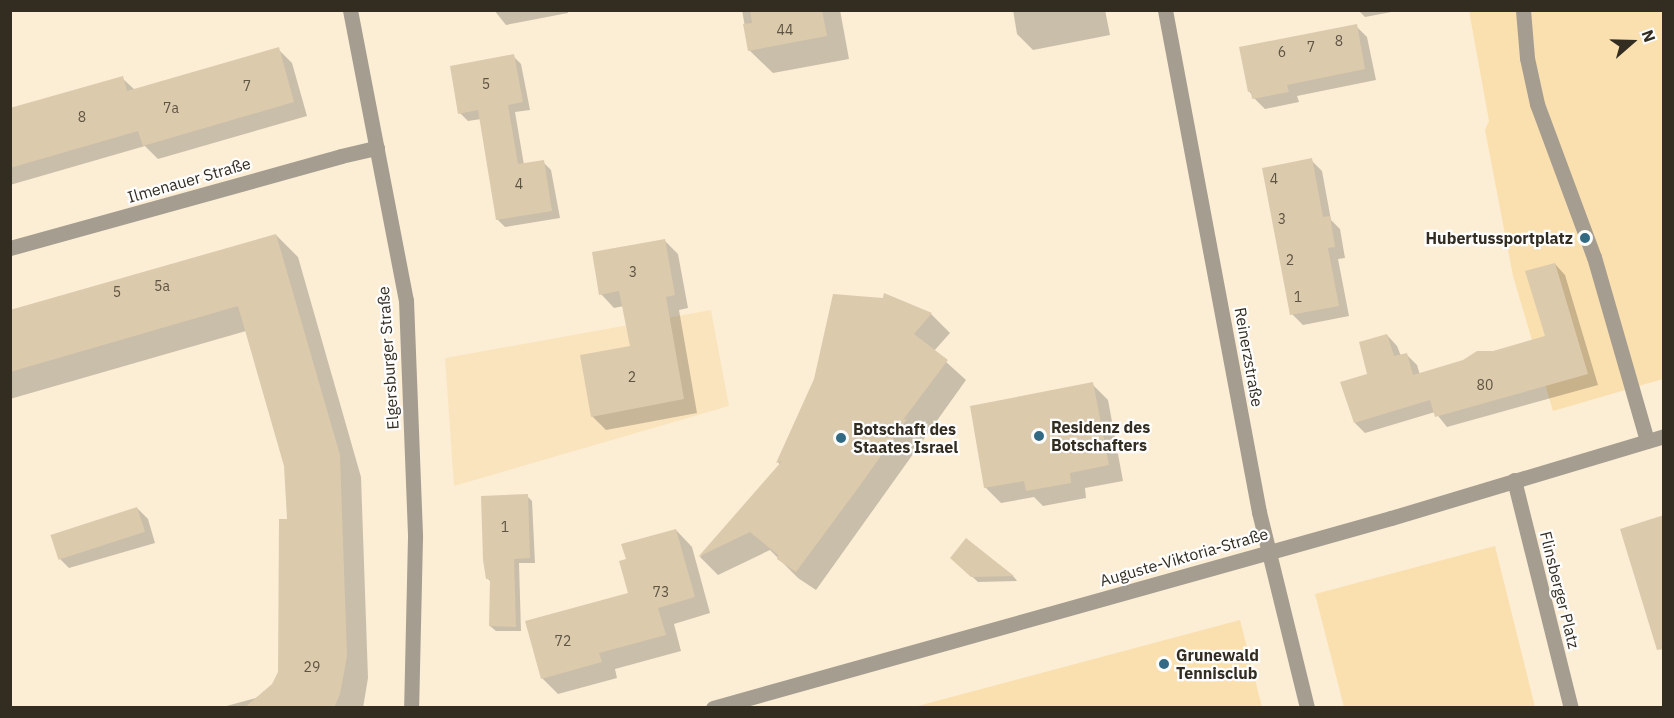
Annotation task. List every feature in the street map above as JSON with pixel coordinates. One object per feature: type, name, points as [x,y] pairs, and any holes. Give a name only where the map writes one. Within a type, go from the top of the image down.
[{"type":"street","name":"Elgersburger Straße","points":[[350,10],[406,300],[416,537],[411,708]]},
{"type":"street","name":"Reinerzstraße","points":[[1165,10],[1268,552],[1307,708]]},
{"type":"street","points":[[1523,10],[1527,58],[1537,104],[1593,257],[1647,441]]},
{"type":"street","name":"Ilmenauer Straße","points":[[10,248],[377,148]]},
{"type":"street","name":"Auguste-Viktoria-Straße","points":[[713,708],[1268,552],[1664,436]]},
{"type":"street","name":"Flinsberger Platz","points":[[1514,480],[1571,708]]},
{"type":"shaded area","name":"Hubertussportplatz","points":[[1469,11],[1663,11],[1663,379],[1553,411],[1513,276],[1485,130],[1489,121]]},
{"type":"shaded area","points":[[711,310],[729,406],[454,486],[445,358]]},
{"type":"shaded area","points":[[1495,546],[1535,707],[1344,707],[1315,594]]},
{"type":"shaded area","name":"Grunewald Tennisclub","points":[[1240,620],[1262,707],[914,707]]},
{"type":"building","points":[[750,10],[822,10],[827,36],[748,51],[743,24],[752,23]]},
{"type":"building","points":[[1357,24],[1365,69],[1287,85],[1289,92],[1252,99],[1251,91],[1248,92],[1239,47]]},
{"type":"building","points":[[279,47],[294,102],[143,146],[138,131],[10,168],[10,108],[123,76],[127,91]]},
{"type":"building","points":[[514,54],[523,102],[508,105],[518,164],[544,160],[552,211],[496,220],[478,110],[458,114],[450,66]]},
{"type":"building","points":[[1312,158],[1323,217],[1330,216],[1335,247],[1328,248],[1339,306],[1290,315],[1262,168]]},
{"type":"building","points":[[276,234],[340,455],[347,656],[340,694],[334,708],[244,708],[272,684],[278,672],[279,519],[287,519],[284,466],[238,306],[10,372],[10,310]]},
{"type":"building","points":[[665,239],[675,295],[666,297],[684,399],[591,417],[580,355],[630,346],[619,291],[599,295],[592,252]]},
{"type":"building","points":[[1555,263],[1588,374],[1435,417],[1430,400],[1354,423],[1340,382],[1367,374],[1359,342],[1387,334],[1394,356],[1407,353],[1413,375],[1463,360],[1477,351],[1493,351],[1545,336],[1525,271]]},
{"type":"building","name":"Botschaft des Staates Israel","points":[[884,293],[932,313],[914,334],[948,360],[903,420],[907,419],[796,572],[777,559],[778,555],[750,532],[698,557],[782,461],[776,463],[814,379],[833,294],[883,298]]},
{"type":"building","name":"Residenz des Botschafters","points":[[1093,382],[1109,465],[1070,473],[1071,483],[1026,491],[1024,481],[984,488],[970,406]]},
{"type":"building","points":[[528,494],[530,558],[514,559],[516,627],[489,626],[490,579],[486,579],[483,560],[481,496]]},
{"type":"building","points":[[137,507],[145,532],[58,560],[50,535]]},
{"type":"building","points":[[1664,515],[1664,649],[1657,650],[1620,529]]},
{"type":"building","points":[[676,529],[695,597],[658,608],[666,635],[599,653],[602,662],[541,679],[525,621],[628,593],[619,561],[626,559],[621,544]]},
{"type":"building","points":[[966,538],[1014,576],[971,577],[950,558]]},
{"type":"place","name":"Hubertussportplatz","points":[[1585,238]]},
{"type":"place","name":"Residenz des Botschafters","points":[[1039,436]]},
{"type":"place","name":"Botschaft des Staates Israel","points":[[841,438]]},
{"type":"place","name":"Grunewald Tennisclub","points":[[1164,664]]}]
